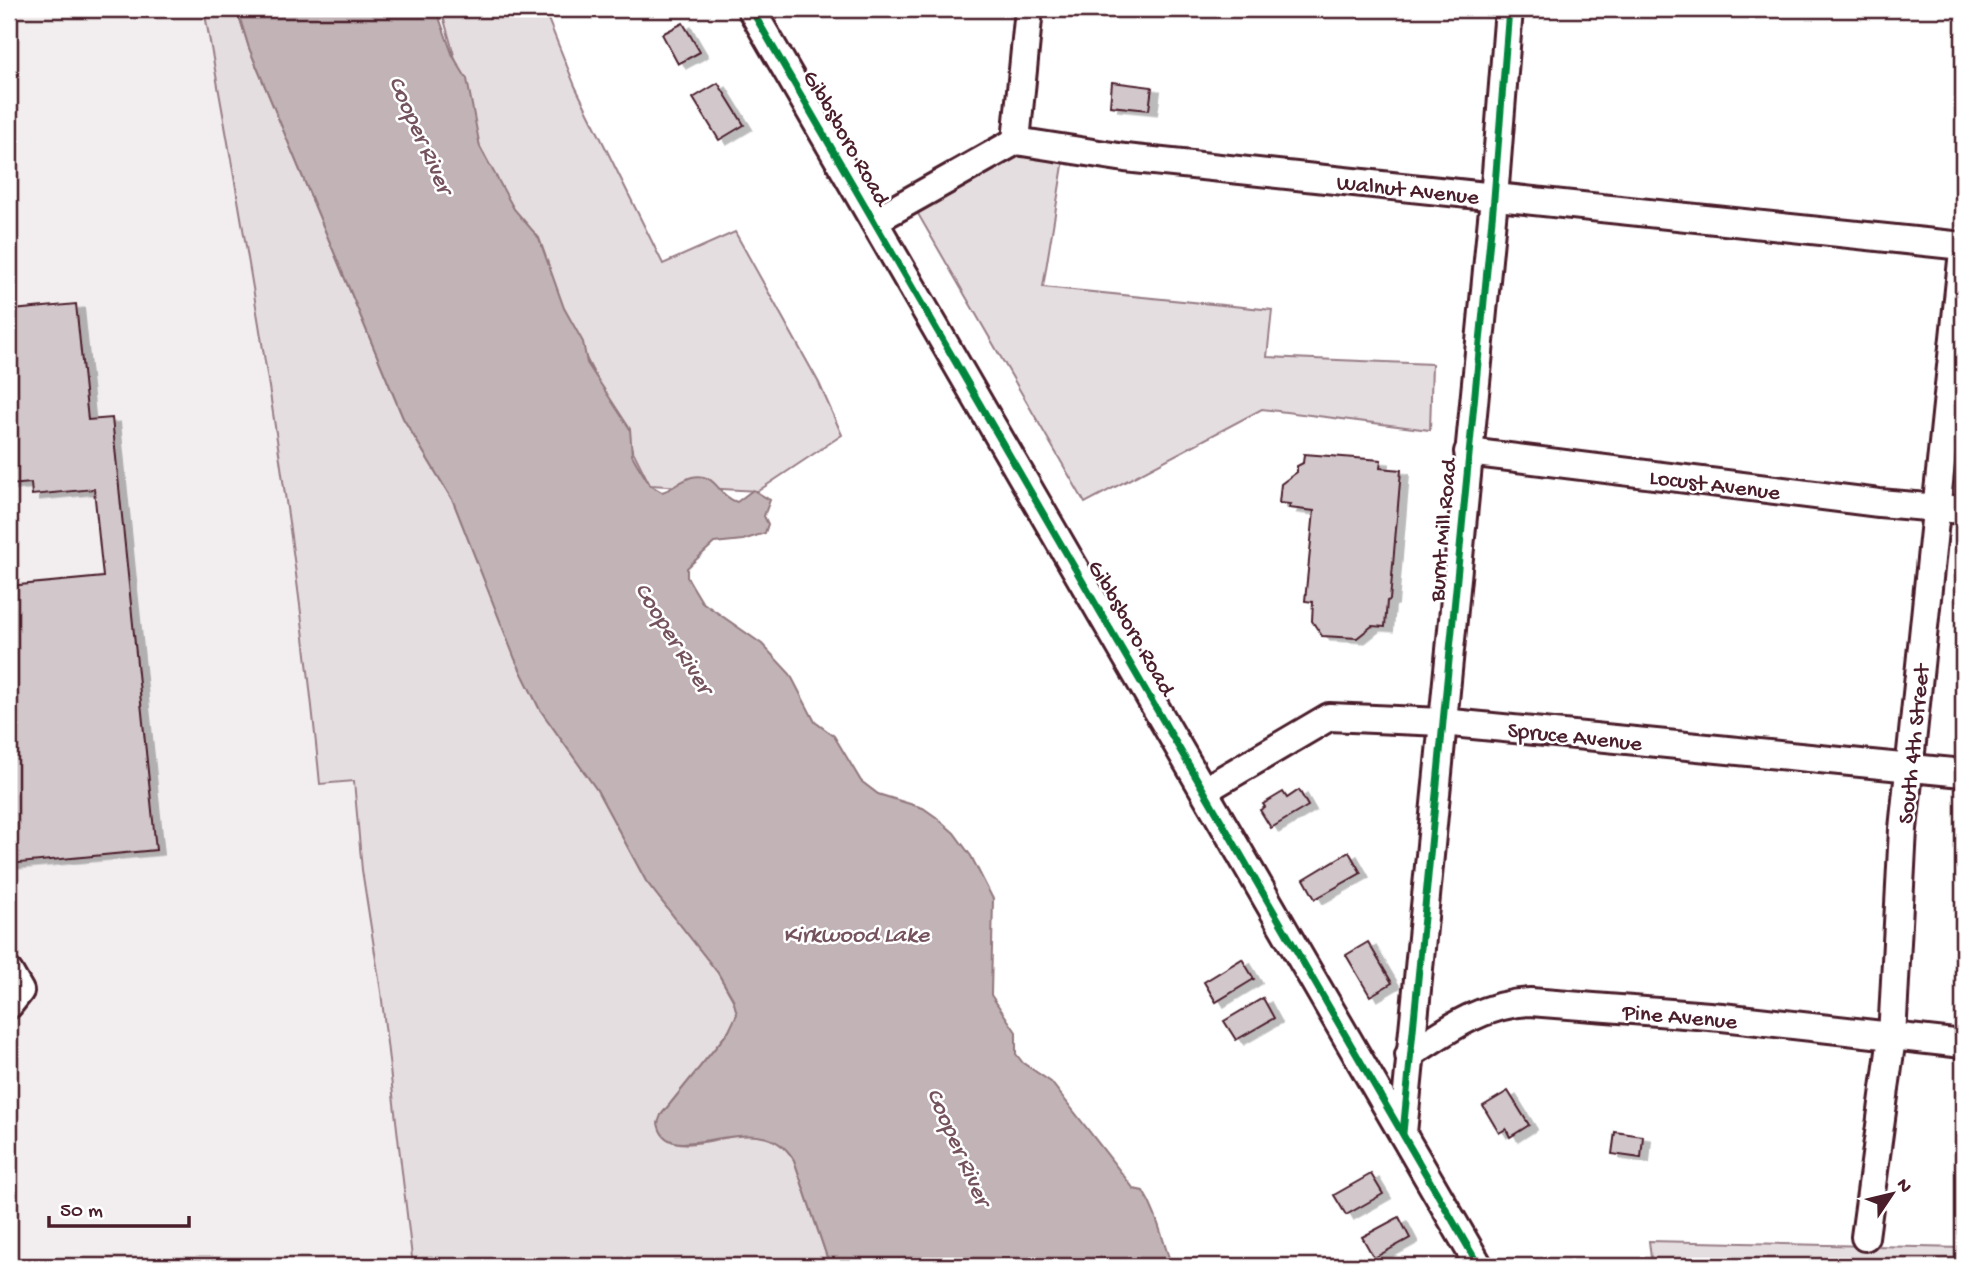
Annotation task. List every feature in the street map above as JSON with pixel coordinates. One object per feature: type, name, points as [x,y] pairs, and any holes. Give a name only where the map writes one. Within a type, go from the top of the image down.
[{"type":"street","name":"Gibbsboro Road","points":[[751,9],[1479,1266]]},
{"type":"street","points":[[874,220],[1016,141],[1029,9]]},
{"type":"street","name":"Burnt Mill Road","points":[[1403,1133],[1494,198],[1508,9]]},
{"type":"street","name":"Walnut Avenue","points":[[1016,141],[1125,158],[1963,246]]},
{"type":"street","name":"South 4th Street","points":[[1865,1237],[1892,1037],[1903,829],[1963,251]]},
{"type":"street","name":"Locust Avenue","points":[[1468,452],[1963,510]]},
{"type":"street","name":"Spruce Avenue","points":[[1205,790],[1329,718],[1442,722],[1963,773]]},
{"type":"street","points":[[9,972],[20,991],[9,1005]]},
{"type":"street","name":"Pine Avenue","points":[[1409,1055],[1467,1017],[1506,1003],[1530,1002],[1722,1017],[1963,1044]]},
{"type":"shaded area","points":[[9,9],[204,9],[256,298],[280,454],[307,650],[320,784],[354,780],[362,870],[381,992],[413,1266],[9,1266]]},
{"type":"shaded area","points":[[204,9],[237,9],[249,48],[403,418],[453,501],[515,658],[539,708],[597,790],[646,881],[718,973],[733,1000],[738,1014],[729,1031],[661,1115],[664,1136],[677,1143],[693,1144],[729,1137],[764,1136],[780,1144],[794,1160],[830,1266],[413,1266],[381,992],[362,870],[354,781],[320,784],[285,492]]},
{"type":"shaded area","points":[[441,9],[544,9],[575,86],[663,264],[735,232],[819,383],[842,435],[758,491],[650,485],[480,147]]},
{"type":"shaded area","points":[[1006,147],[1066,147],[1043,287],[1272,310],[1267,357],[1432,364],[1430,430],[1262,409],[1085,503],[910,200]]},
{"type":"shaded area","points":[[1649,1241],[1963,1248],[1963,1266],[1652,1266]]},
{"type":"water","name":"Kirkwood Lake","points":[[237,9],[436,9],[453,56],[467,79],[480,147],[514,209],[539,238],[564,308],[583,342],[587,363],[630,429],[632,455],[650,485],[662,492],[688,478],[700,476],[712,481],[725,495],[737,502],[753,490],[770,500],[764,516],[768,524],[765,533],[743,540],[714,543],[687,568],[687,577],[702,602],[762,644],[790,674],[815,722],[834,736],[861,781],[878,794],[923,808],[954,833],[971,856],[993,899],[991,995],[1016,1032],[1016,1054],[1023,1063],[1051,1082],[1134,1189],[1143,1191],[1156,1218],[1172,1266],[830,1266],[794,1160],[778,1143],[759,1136],[678,1143],[665,1137],[658,1123],[661,1115],[729,1031],[737,1014],[733,999],[718,973],[646,881],[597,790],[539,708],[515,659],[453,501],[403,418],[249,48]]},
{"type":"building","points":[[683,23],[700,52],[678,64],[662,34]]},
{"type":"building","points":[[1112,82],[1152,87],[1149,110],[1110,106]]},
{"type":"building","points":[[718,83],[744,125],[719,140],[693,98]]},
{"type":"building","points":[[76,304],[88,420],[112,418],[156,850],[9,864],[9,586],[103,577],[94,489],[32,495],[31,483],[9,485],[9,354],[17,353],[13,310]]},
{"type":"building","points":[[1304,454],[1381,460],[1380,468],[1401,470],[1390,600],[1387,601],[1385,627],[1372,626],[1357,638],[1322,636],[1312,621],[1313,602],[1305,601],[1314,511],[1289,508],[1291,504],[1279,503],[1281,484],[1297,472],[1297,466],[1303,463]]},
{"type":"building","points":[[1299,790],[1308,806],[1271,828],[1260,810],[1265,807],[1263,804],[1283,792],[1287,798]]},
{"type":"building","points":[[1349,852],[1361,873],[1315,899],[1304,879]]},
{"type":"building","points":[[1368,942],[1392,983],[1370,996],[1346,955]]},
{"type":"building","points":[[1242,959],[1254,979],[1216,1002],[1204,982]]},
{"type":"building","points":[[1263,998],[1274,1018],[1236,1040],[1224,1021]]},
{"type":"building","points":[[1508,1091],[1529,1125],[1510,1137],[1506,1129],[1499,1133],[1483,1106]]},
{"type":"building","points":[[1615,1132],[1643,1136],[1641,1158],[1612,1154]]},
{"type":"building","points":[[1371,1174],[1383,1194],[1346,1215],[1334,1195]]},
{"type":"building","points":[[1399,1217],[1410,1238],[1374,1258],[1362,1237]]},
{"type":"cycle path","points":[[751,9],[1479,1266]]},
{"type":"cycle path","points":[[1403,1133],[1494,198],[1509,9]]},
{"type":"water label","name":"Cooper River","points":[[422,134]]},
{"type":"water label","name":"Cooper River","points":[[675,637]]},
{"type":"water label","name":"Cooper River","points":[[960,1146]]}]
